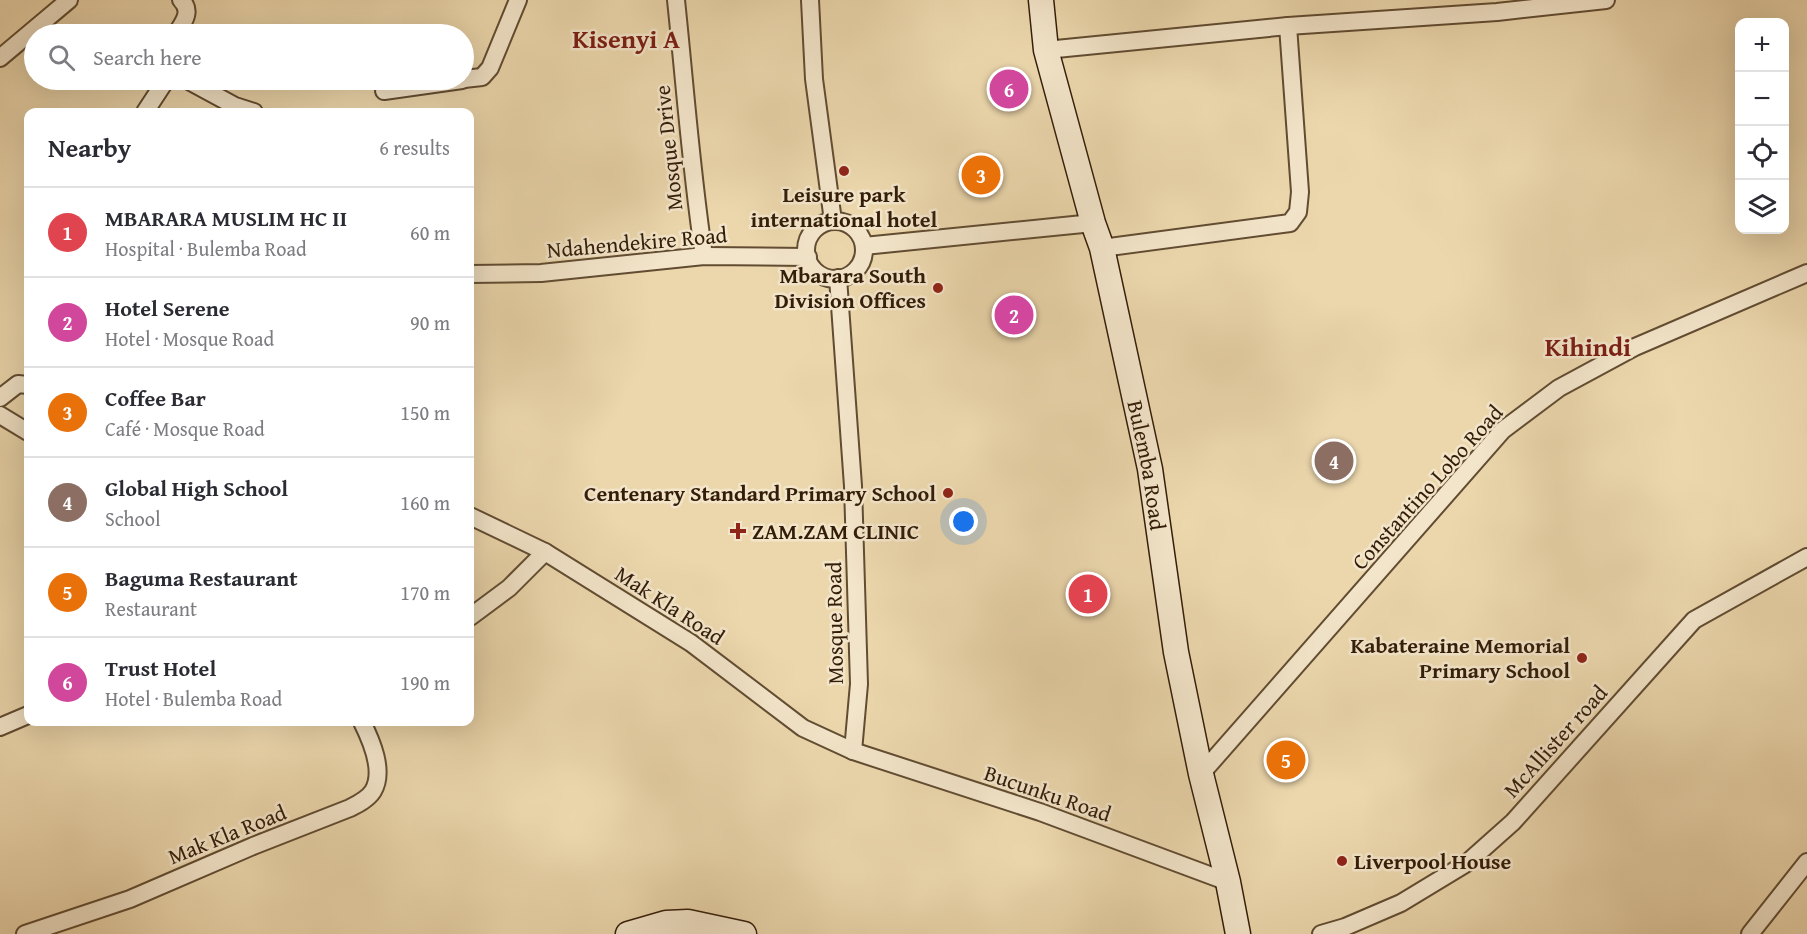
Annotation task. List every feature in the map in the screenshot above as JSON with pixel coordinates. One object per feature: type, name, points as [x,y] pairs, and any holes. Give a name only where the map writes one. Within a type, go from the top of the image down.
[{"type":"main road","name":"Bulemba Road","points":[[1041,0],[1046,50],[1093,223],[1102,248],[1150,469],[1176,652],[1238,934]]},
{"type":"main road","points":[[628,934],[666,923],[688,921],[744,934]]},
{"type":"street","points":[[40,24],[69,0]]},
{"type":"street","points":[[181,0],[187,11],[182,24]]},
{"type":"street","points":[[474,77],[482,76],[490,68],[518,0]]},
{"type":"street","name":"Mosque Drive","points":[[676,0],[704,256]]},
{"type":"street","points":[[810,0],[814,78],[833,221]]},
{"type":"street","points":[[1046,50],[1287,26],[1497,12],[1606,0]]},
{"type":"street","points":[[1102,248],[1290,223],[1298,212],[1300,192],[1287,26]]},
{"type":"street","points":[[0,58],[24,38]]},
{"type":"street","points":[[148,108],[159,90]]},
{"type":"street","points":[[206,90],[242,108]]},
{"type":"street","points":[[384,91],[391,90]]},
{"type":"street","points":[[833,221],[850,225],[857,230],[864,246],[864,255],[855,271],[838,278],[822,275],[815,270],[808,257],[807,245],[810,236],[816,228],[833,221]]},
{"type":"street","points":[[864,246],[1093,223]]},
{"type":"street","name":"Ndahendekire Road","points":[[474,274],[541,273],[704,256],[808,257]]},
{"type":"street","name":"Constantino Lobo Road","points":[[1201,774],[1503,430],[1559,388],[1635,347],[1807,273]]},
{"type":"street","name":"Mosque Road","points":[[838,278],[853,497],[859,684],[853,751]]},
{"type":"street","points":[[0,398],[18,384],[24,385]]},
{"type":"street","points":[[0,415],[24,430]]},
{"type":"street","name":"Mak Kla Road","points":[[474,518],[545,552],[691,643],[803,728],[853,751]]},
{"type":"street","points":[[474,614],[509,588],[545,552]]},
{"type":"street","name":"McAllister road","points":[[1322,934],[1345,927],[1401,903],[1467,863],[1513,822],[1694,620],[1807,556]]},
{"type":"street","points":[[0,727],[24,717]]},
{"type":"street","name":"Mak Kla Road","points":[[25,934],[130,899],[253,846],[340,813],[362,801],[373,790],[377,774],[374,748],[364,726]]},
{"type":"street","name":"Bucunku Road","points":[[853,751],[1040,812],[1228,882]]},
{"type":"street","points":[[1750,934],[1807,862]]},
{"type":"place","name":"Trust Hotel","points":[[1009,89]]},
{"type":"place","name":"Leisure park international hotel","points":[[844,171]]},
{"type":"place","name":"Coffee Bar","points":[[981,175]]},
{"type":"place","name":"Mbarara South Division Offices","points":[[938,288]]},
{"type":"place","name":"Hotel Serene","points":[[1014,315]]},
{"type":"place","name":"Global High School","points":[[1334,461]]},
{"type":"place","name":"Centenary Standard Primary School","points":[[948,493]]},
{"type":"place","name":"ZAM.ZAM CLINIC","points":[[738,531]]},
{"type":"place","name":"MBARARA MUSLIM HC II","points":[[1088,594]]},
{"type":"place","name":"Kabateraine Memorial Primary School","points":[[1582,658]]},
{"type":"place","name":"Baguma Restaurant","points":[[1286,760]]},
{"type":"place","name":"Liverpool House","points":[[1342,861]]},
{"type":"district","name":"Kisenyi A","points":[[626,39]]},
{"type":"district","name":"Kihindi","points":[[1588,347]]}]
